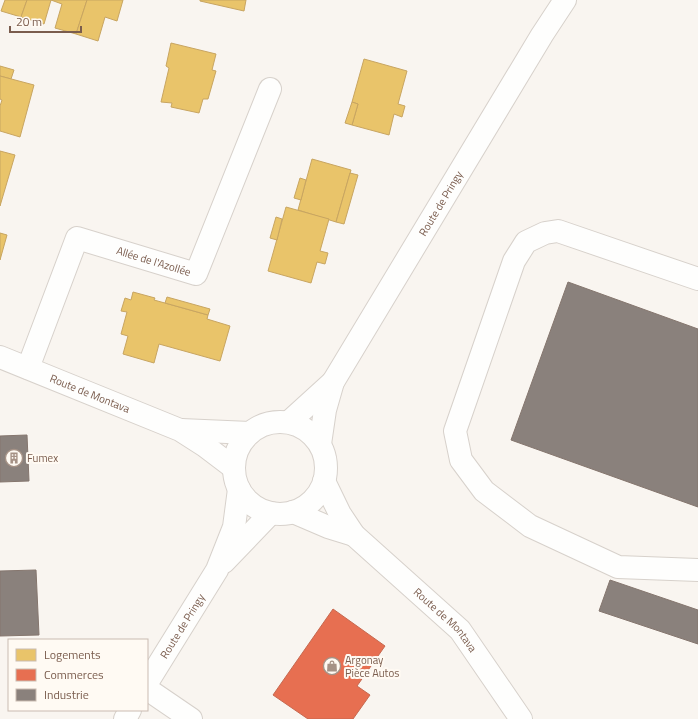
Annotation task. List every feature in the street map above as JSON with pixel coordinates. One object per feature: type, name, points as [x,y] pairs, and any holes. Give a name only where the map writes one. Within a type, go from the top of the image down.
[{"type":"street","name":"Route de Pringy","points":[[548,26],[554,0]]},
{"type":"street","name":"Route de Pringy","points":[[320,444],[325,410],[333,382],[565,0]]},
{"type":"street","name":"Allée de l'Azollée","points":[[28,368],[77,238],[196,274],[270,89]]},
{"type":"street","points":[[698,279],[558,232],[545,233],[526,242],[514,260],[455,431],[461,460],[484,492],[530,526],[618,567],[698,570]]},
{"type":"street","name":"Route de Montava","points":[[0,357],[180,430],[205,446],[234,468]]},
{"type":"street","name":"Route de Pringy","points":[[289,422],[333,382]]},
{"type":"street","points":[[275,422],[289,422],[307,430],[320,444],[325,455],[326,468],[324,482],[320,492],[313,501],[304,508],[293,512],[271,513],[253,504],[240,489],[234,468],[236,455],[241,443],[250,433],[262,425],[275,422]]},
{"type":"street","name":"Route de Montava","points":[[180,430],[250,433]]},
{"type":"street","name":"Route de Montava","points":[[324,482],[340,514],[354,535],[460,630],[521,719]]},
{"type":"street","name":"Route de Pringy","points":[[148,681],[217,570],[234,527],[240,489]]},
{"type":"street","name":"Route de Montava","points":[[293,512],[328,527],[354,535]]},
{"type":"street","name":"Route de Pringy","points":[[217,570],[271,513]]},
{"type":"street","points":[[148,691],[192,719]]},
{"type":"building: Logements","points":[[5,0],[27,0],[21,17],[1,11]]},
{"type":"building: Logements","points":[[27,0],[51,0],[44,24],[21,17]]},
{"type":"building: Logements","points":[[51,0],[87,0],[76,34],[55,28],[62,4]]},
{"type":"building: Logements","points":[[87,0],[123,0],[117,21],[105,17],[98,41],[76,34]]},
{"type":"building: Logements","points":[[200,0],[246,0],[244,11]]},
{"type":"building: Logements","points":[[171,43],[216,54],[212,70],[216,71],[208,99],[203,99],[199,113],[171,107],[172,103],[161,102],[169,68],[166,66]]},
{"type":"building: Logements","points":[[364,59],[407,71],[398,104],[405,106],[402,117],[394,114],[389,135],[352,125],[358,104],[352,102]]},
{"type":"building: Logements","points":[[0,66],[14,70],[11,79],[0,76]]},
{"type":"building: Logements","points":[[0,76],[34,85],[20,137],[0,131],[0,106],[2,100],[0,99]]},
{"type":"building: Logements","points":[[352,102],[358,104],[352,125],[345,123]]},
{"type":"building: Logements","points":[[0,151],[15,155],[0,206]]},
{"type":"building: Logements","points":[[312,159],[351,170],[336,222],[298,210]]},
{"type":"building: Logements","points":[[350,173],[358,175],[344,224],[336,222]]},
{"type":"building: Logements","points":[[300,178],[306,180],[301,200],[294,198]]},
{"type":"building: Logements","points":[[286,207],[329,219],[320,251],[328,253],[325,264],[317,262],[311,283],[268,271]]},
{"type":"building: Logements","points":[[276,217],[282,219],[277,240],[270,238]]},
{"type":"building: Logements","points":[[0,233],[7,235],[0,260]]},
{"type":"building: Logements","points":[[133,292],[155,298],[154,300],[208,315],[207,319],[230,326],[220,361],[159,344],[154,363],[123,354],[128,336],[121,334],[127,312],[121,311],[125,298],[131,300]]},
{"type":"building: Logements","points":[[167,297],[210,309],[208,315],[165,303]]},
{"type":"building: Commerces","name":"Argonay Pièce Autos","points":[[333,609],[385,646],[357,686],[370,695],[353,719],[308,719],[273,695]]},
{"type":"building: Industrie","points":[[568,282],[698,329],[698,507],[511,440]]},
{"type":"building: Industrie","name":"Fumex","points":[[27,435],[29,481],[0,482],[0,436]]},
{"type":"building: Industrie","points":[[36,570],[39,635],[0,636],[0,571]]},
{"type":"building: Industrie","points":[[610,580],[698,610],[698,644],[599,611]]},
{"type":"place","name":"Fumex","points":[[14,458]]},
{"type":"place","name":"Argonay Pièce Autos","points":[[332,666]]}]
